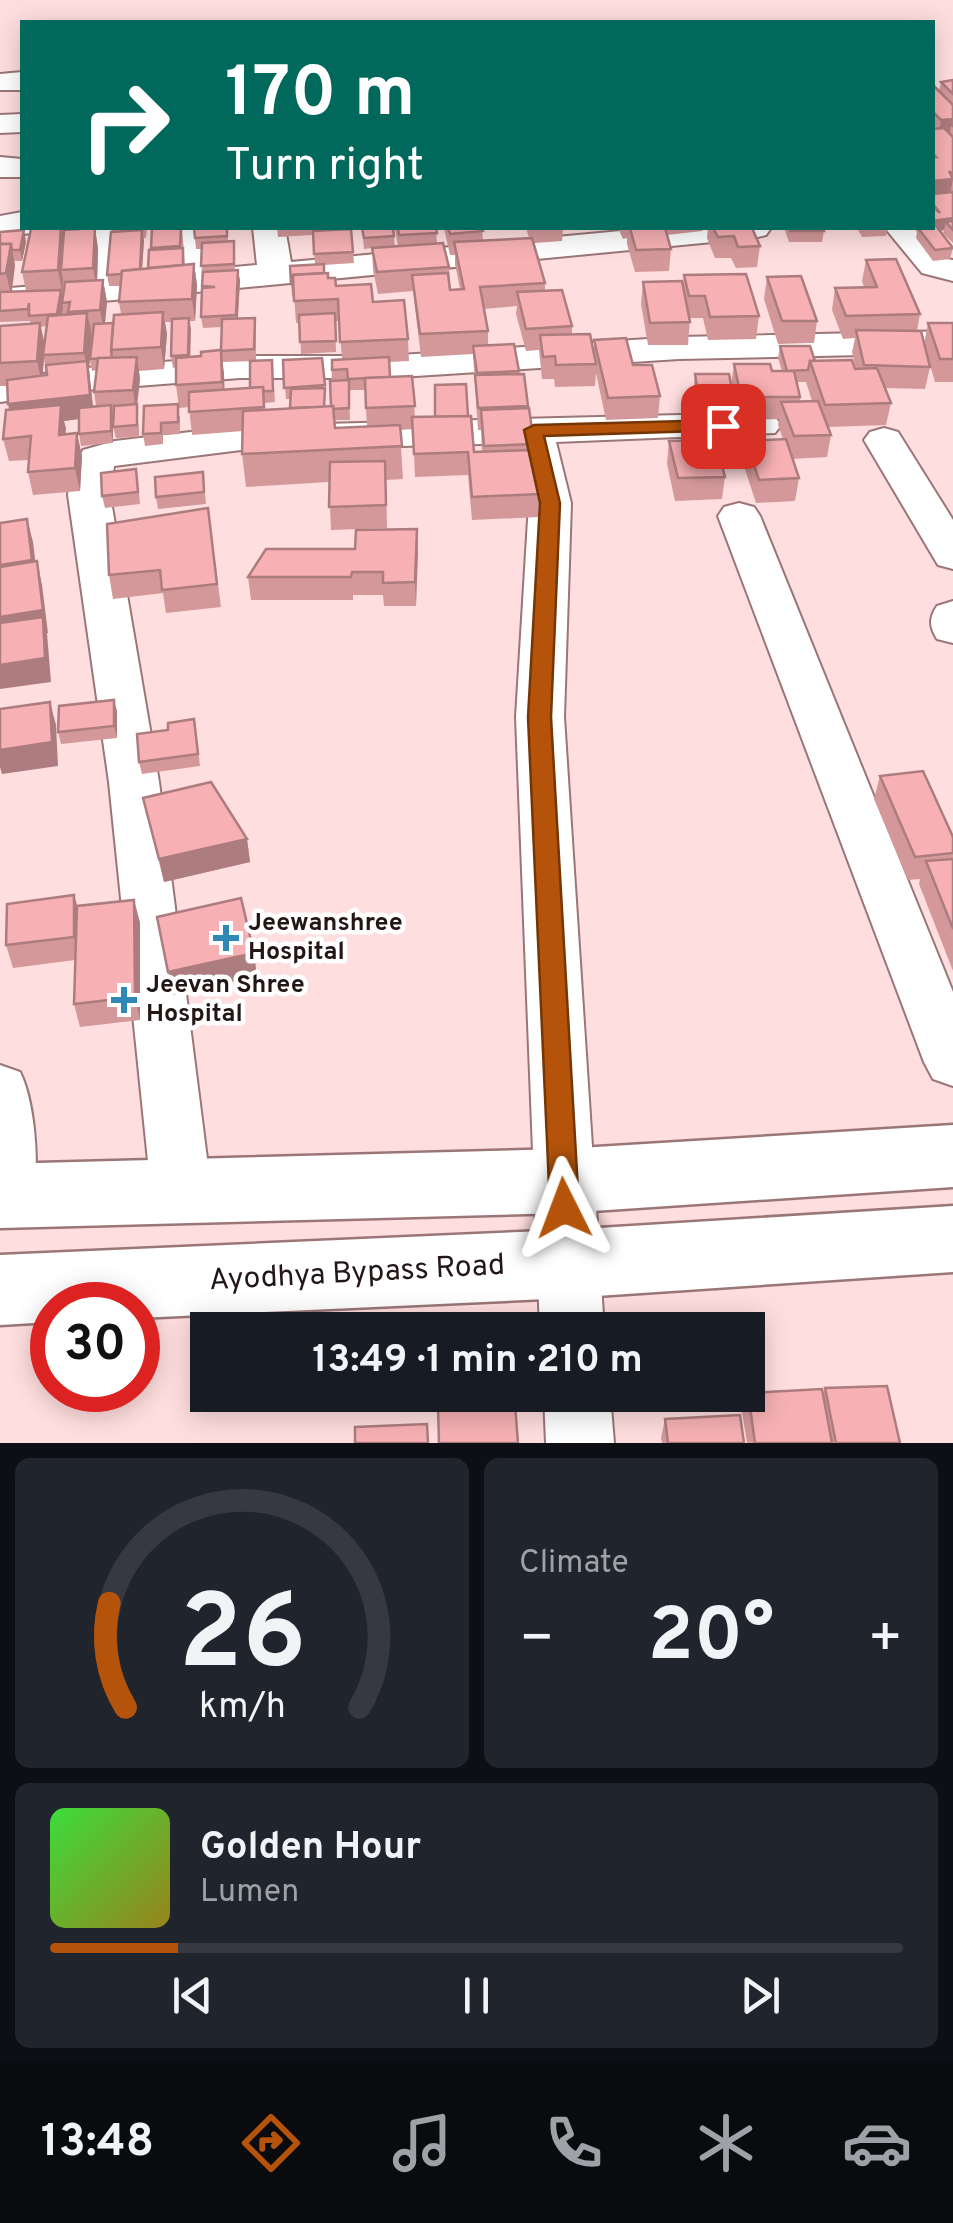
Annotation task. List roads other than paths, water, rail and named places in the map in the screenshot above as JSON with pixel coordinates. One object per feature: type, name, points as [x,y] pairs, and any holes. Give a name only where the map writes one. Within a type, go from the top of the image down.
[{"type":"main road","points":[[3,1196],[563,1181],[953,1156]]},
{"type":"main road","name":"Ayodhya Bypass Road","points":[[0,1290],[570,1297],[953,1239]]},
{"type":"street","points":[[28,230],[10,300],[276,276],[444,244],[708,230]]},
{"type":"street","points":[[106,292],[107,230]]},
{"type":"street","points":[[190,230],[198,283]]},
{"type":"street","points":[[269,230],[276,276]]},
{"type":"street","points":[[903,230],[934,266],[953,270]]},
{"type":"street","points":[[0,391],[86,379],[240,367],[384,366],[679,348],[953,342]]},
{"type":"street","points":[[182,1190],[134,782],[89,496],[90,476],[97,458],[241,438],[761,425]]},
{"type":"street","points":[[534,430],[550,503],[540,717],[570,1297]]},
{"type":"street","points":[[884,440],[953,555]]},
{"type":"street","points":[[740,516],[953,1062]]},
{"type":"street","points":[[953,616],[953,628]]},
{"type":"street","points":[[0,1090],[3,1196]]},
{"type":"street","points":[[578,1412],[580,1443]]},
{"type":"place","name":"Jeewanshree Hospital","points":[[226,938]]},
{"type":"place","name":"Jeevan Shree Hospital","points":[[124,1000]]}]
